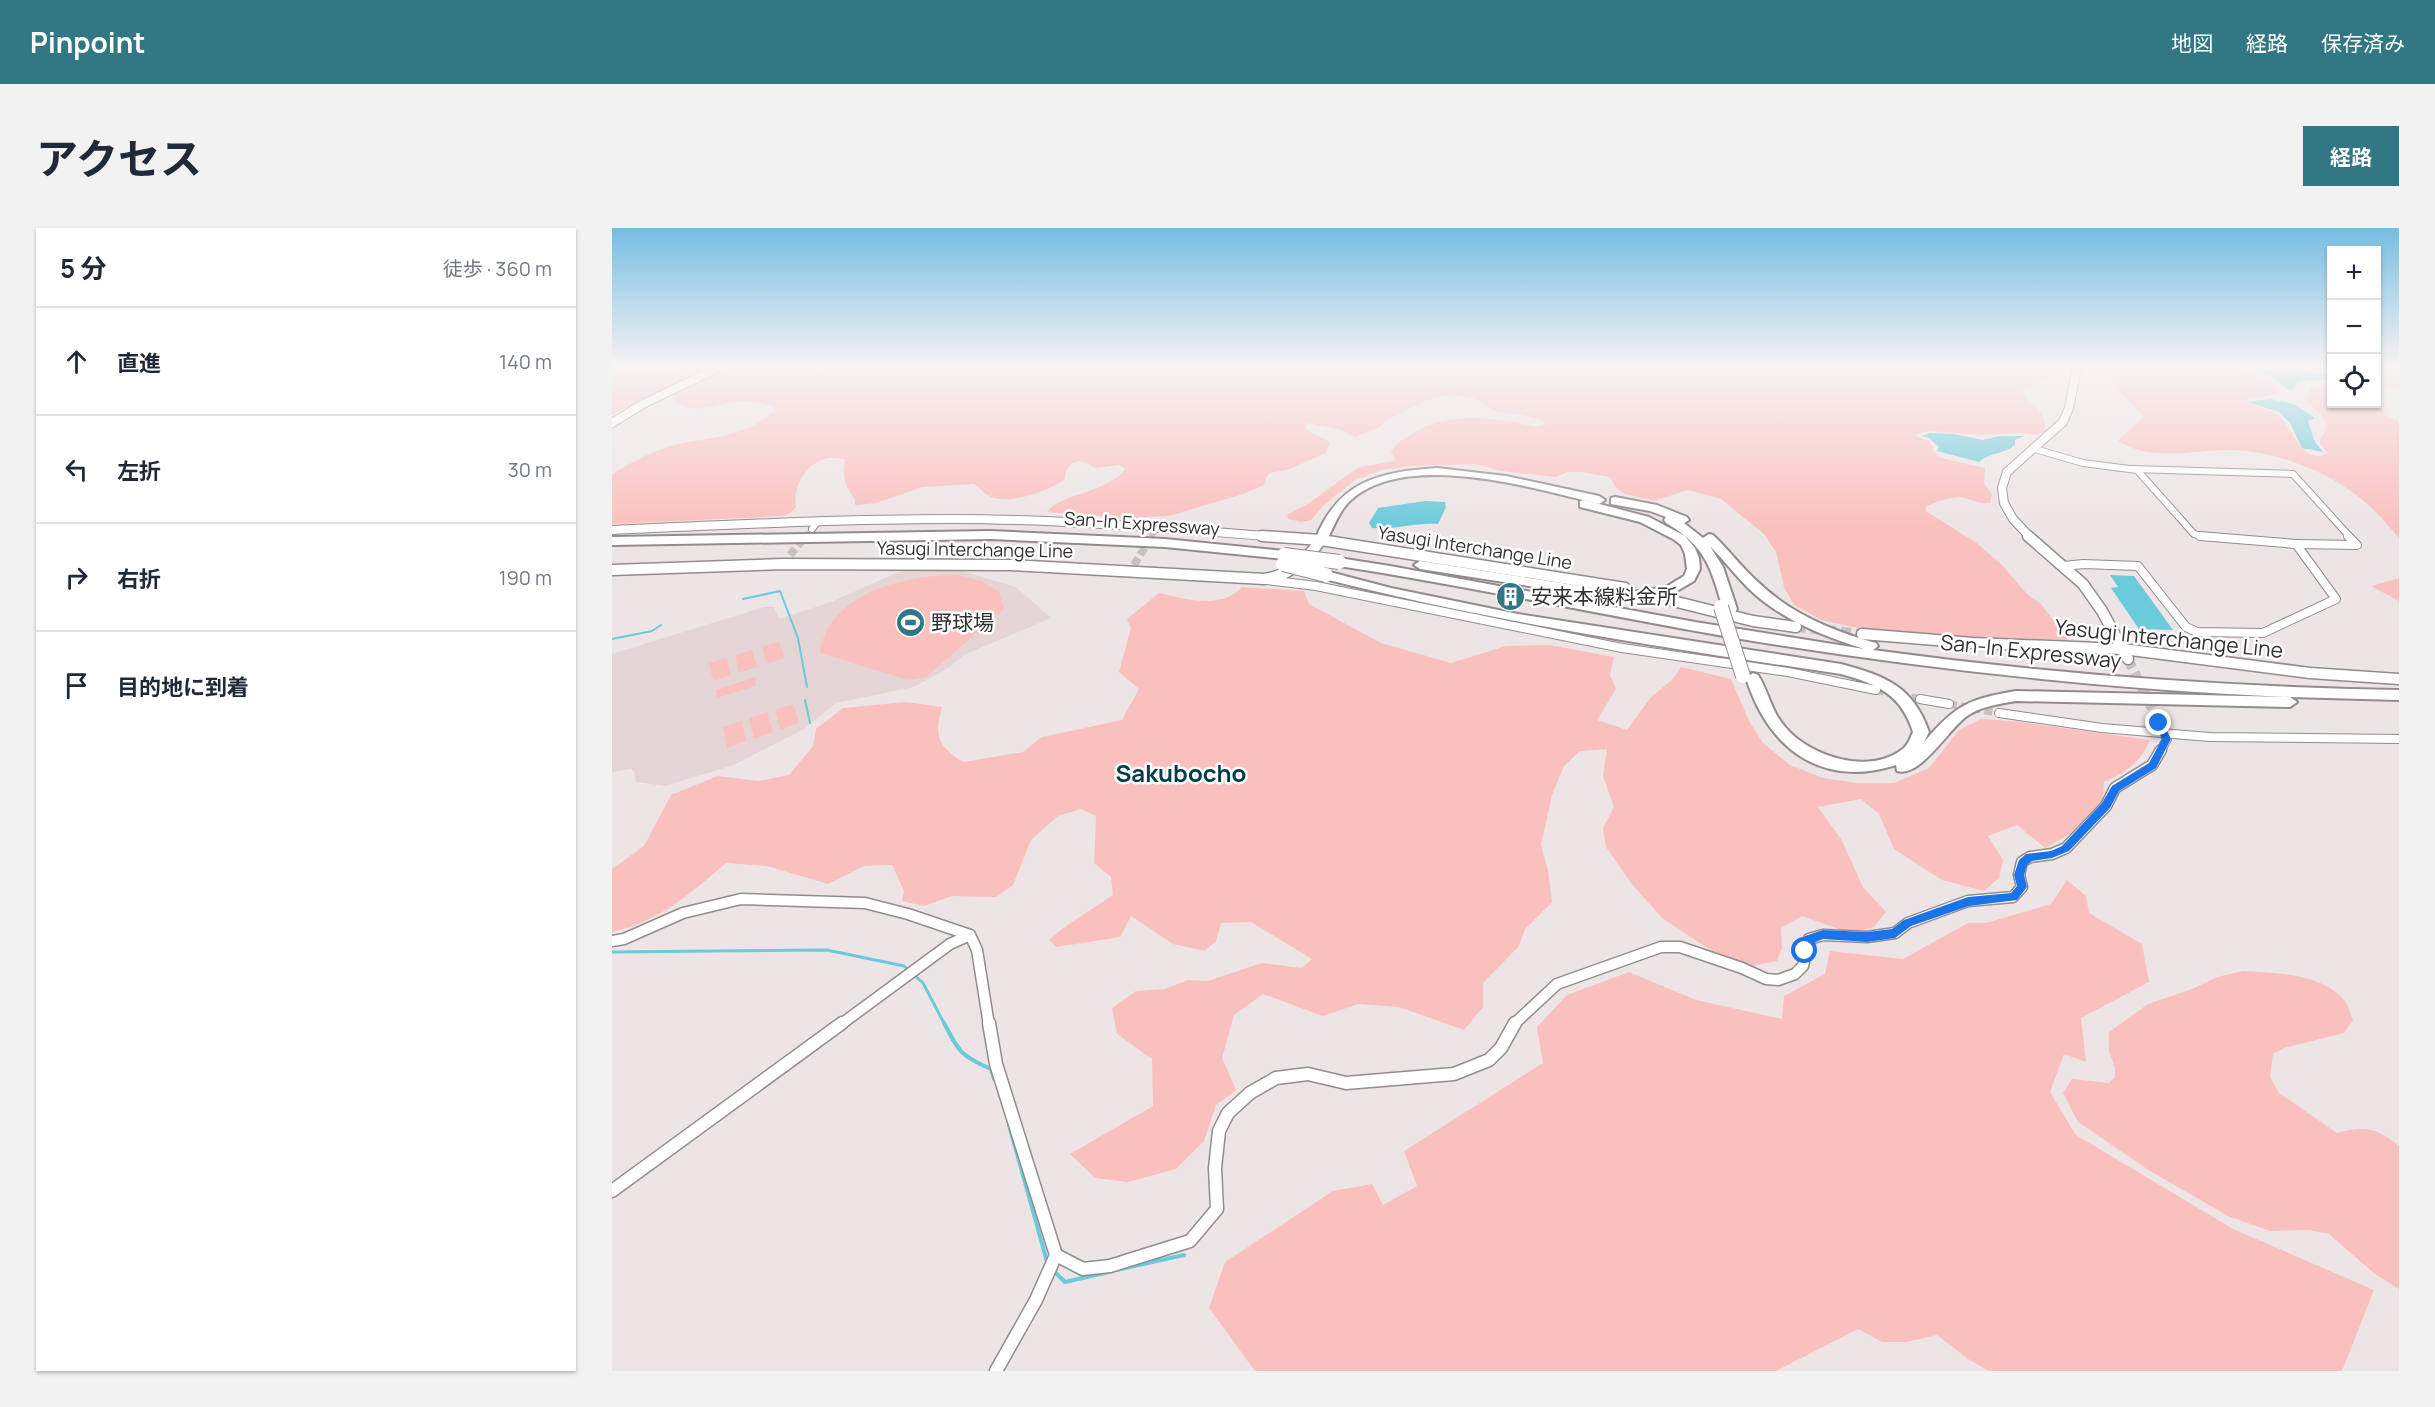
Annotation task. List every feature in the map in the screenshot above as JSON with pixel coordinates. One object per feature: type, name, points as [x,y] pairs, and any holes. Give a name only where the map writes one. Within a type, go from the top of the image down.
[{"type":"highway","points":[[1321,540],[1333,530],[1355,497],[1368,488],[1402,477],[1438,475],[1457,477],[1585,500],[1653,508],[1678,517],[1699,530],[1754,587],[1775,604],[1821,628],[1869,645],[1932,657],[1954,665]]},
{"type":"highway","points":[[1284,557],[1505,577],[1625,597],[1666,592],[1682,584],[1691,573],[1694,561],[1688,545],[1677,536],[1649,522],[1585,500]]},
{"type":"highway","points":[[1585,500],[1652,517],[1687,535],[1698,545],[1725,608],[1748,677],[1753,705],[1776,738],[1812,763],[1839,772],[1882,773],[1906,766],[1922,755],[1953,718],[1971,706],[1988,700],[2016,696],[2213,702],[2399,700]]},
{"type":"highway","name":"San-In Expressway","points":[[612,542],[932,537],[1068,540],[1170,545],[1284,557]]},
{"type":"highway","points":[[1284,557],[1326,575],[1414,598],[1624,637],[1841,669],[1867,675],[1890,687],[1907,700],[1917,717],[1921,732],[1911,750],[1891,762],[1863,767],[1836,764],[1808,754],[1786,738],[1770,718],[1748,677]]},
{"type":"highway","name":"San-In Expressway","points":[[1339,561],[1407,575],[1431,588],[1569,613],[1626,615],[1828,648],[1954,665],[2214,688],[2399,695]]},
{"type":"main road","points":[[2064,420],[2007,472],[2001,486],[2001,498],[2009,514],[2021,528],[2064,566],[2095,599],[2126,654]]},
{"type":"main road","name":"Yasugi Interchange Line","points":[[612,530],[974,520],[1156,529],[1321,540],[1624,588]]},
{"type":"main road","name":"Yasugi Interchange Line","points":[[612,570],[783,564],[1011,565],[1132,568],[1264,579],[1278,578],[1294,572],[1321,540]]},
{"type":"main road","points":[[1673,601],[1753,621],[1796,627]]},
{"type":"main road","name":"Yasugi Interchange Line","points":[[1862,634],[2126,654],[2399,679]]},
{"type":"street","points":[[2035,448],[2083,463],[2133,469],[2294,474],[2357,545],[2296,544],[2205,537],[2194,534],[2133,469]]},
{"type":"street","points":[[2064,566],[2083,564],[2138,566],[2191,631],[2263,633],[2337,599],[2296,544]]},
{"type":"street","points":[[783,564],[790,555]]},
{"type":"street","points":[[1264,579],[1316,586],[1499,625],[1622,648],[1788,672],[1876,690]]},
{"type":"street","points":[[1920,699],[1949,704]]},
{"type":"street","points":[[1999,713],[2102,728],[2162,728],[2209,737],[2399,739]]},
{"type":"street","points":[[1056,1256],[1083,1269],[1110,1266],[1190,1241],[1217,1209],[1215,1168],[1219,1131],[1228,1113],[1250,1094],[1276,1078],[1308,1074],[1346,1083],[1454,1074],[1489,1060],[1501,1048],[1510,1028],[1557,984],[1661,947],[1680,947],[1742,968],[1766,979],[1778,980],[1795,975],[1803,966],[1809,939],[1823,935],[1867,937],[1895,933],[1908,923],[1968,902],[2013,897],[2022,887],[2019,875],[2022,862],[2030,857],[2052,854],[2066,848],[2106,806],[2115,788],[2152,765],[2167,739],[2162,728]]},
{"type":"street","points":[[612,942],[683,913],[741,899],[865,903],[908,914],[970,935],[976,950],[996,1064],[1056,1256],[1036,1300],[996,1371]]},
{"type":"street","points":[[612,1191],[950,944],[970,935]]},
{"type":"shaded area","points":[[761,420],[1386,420],[1380,427],[1355,437],[1338,429],[1308,423],[1305,427],[1308,430],[1330,443],[1325,453],[1290,469],[1270,473],[1264,485],[1243,494],[1169,516],[1124,518],[1047,512],[1063,500],[1108,483],[1125,469],[1120,465],[1094,468],[1079,461],[1071,464],[1065,479],[1058,484],[1028,496],[997,499],[989,496],[974,484],[923,487],[876,503],[855,505],[855,499],[845,481],[845,460],[835,458],[825,459],[808,469],[798,487],[796,507],[783,516],[612,524],[612,474],[663,448],[725,436]]},
{"type":"shaded area","points":[[1450,420],[1500,420],[1537,427],[1545,424],[1541,421],[2044,420],[2045,432],[2034,435],[2021,433],[1985,435],[1930,431],[1916,434],[1916,436],[1930,442],[1933,451],[1941,458],[1985,468],[1984,483],[1992,494],[1990,503],[1956,497],[1926,506],[1926,511],[1978,544],[2003,566],[2027,594],[2041,604],[2069,637],[2066,640],[1895,632],[1852,627],[1822,620],[1794,605],[1784,587],[1776,552],[1764,534],[1721,499],[1688,490],[1654,501],[1626,494],[1617,489],[1610,477],[1581,472],[1568,472],[1555,477],[1502,471],[1475,464],[1410,466],[1382,470],[1355,480],[1324,505],[1311,520],[1301,522],[1289,519],[1287,515],[1309,503],[1359,467],[1394,461],[1395,458],[1391,452],[1395,446],[1427,426]]},
{"type":"shaded area","points":[[2140,420],[2283,420],[2304,450],[2319,456],[2328,453],[2320,444],[2326,426],[2324,420],[2397,420],[2399,538],[2375,511],[2344,486],[2289,460],[2249,451],[2158,453],[2131,447],[2118,441]]},
{"type":"shaded area","points":[[905,569],[955,569],[1016,587],[1051,618],[964,655],[950,667],[914,687],[836,703],[804,729],[734,765],[665,786],[636,782],[634,771],[631,769],[612,772],[612,654],[764,607],[774,607],[779,619],[831,602]]},
{"type":"shaded area","name":"野球場","points":[[959,575],[981,581],[999,592],[1004,609],[926,677],[908,680],[820,653],[826,632],[838,615],[873,591],[917,578]]},
{"type":"shaded area","points":[[2399,578],[2399,601],[2371,586]]},
{"type":"shaded area","points":[[1242,587],[1304,591],[1309,604],[1381,643],[1451,663],[1506,646],[1549,645],[1614,657],[1610,675],[1616,689],[1597,720],[1627,730],[1651,697],[1672,680],[1681,667],[1731,679],[1749,721],[1763,743],[1790,765],[1823,778],[1857,783],[1894,783],[1929,768],[1959,730],[1981,719],[2013,721],[2150,740],[2142,755],[2132,766],[2104,782],[2103,800],[2070,834],[2045,848],[2017,825],[1988,836],[2003,860],[1999,878],[1984,891],[1942,880],[1894,849],[1879,814],[1861,799],[1818,807],[1841,839],[1863,887],[1886,912],[1874,927],[1850,933],[1802,916],[1781,928],[1782,948],[1777,961],[1752,966],[1715,953],[1662,918],[1631,883],[1606,847],[1603,828],[1614,807],[1603,776],[1607,749],[1580,751],[1564,766],[1552,795],[1541,845],[1548,870],[1552,902],[1525,929],[1519,946],[1483,983],[1483,1007],[1464,1030],[1399,1007],[1358,1004],[1323,1016],[1263,994],[1234,1015],[1222,1058],[1236,1090],[1216,1105],[1204,1141],[1176,1169],[1128,1182],[1095,1178],[1070,1154],[1153,1106],[1152,1059],[1117,1034],[1112,1008],[1136,991],[1165,989],[1188,980],[1208,981],[1262,963],[1302,968],[1312,959],[1251,922],[1221,923],[1216,941],[1205,951],[1173,944],[1131,916],[1120,937],[1057,947],[1049,940],[1113,895],[1111,877],[1094,863],[1096,816],[1081,809],[1058,816],[1031,840],[1013,885],[996,897],[952,896],[924,906],[902,901],[904,891],[892,865],[864,866],[828,884],[767,866],[726,863],[687,896],[660,914],[612,932],[612,869],[644,846],[671,795],[718,776],[759,781],[789,775],[813,746],[816,729],[843,708],[906,702],[942,707],[938,725],[940,739],[948,751],[963,762],[1023,752],[1042,737],[1122,720],[1139,689],[1119,672],[1131,628],[1127,619],[1159,593],[1192,600],[1214,601],[1234,594]]},
{"type":"shaded area","points":[[779,641],[784,658],[767,664],[762,647]]},
{"type":"shaded area","points":[[752,650],[757,667],[739,673],[735,655]]},
{"type":"shaded area","points":[[727,658],[731,675],[713,681],[709,663]]},
{"type":"shaded area","points":[[755,677],[756,686],[717,698],[716,690]]},
{"type":"shaded area","points":[[793,704],[799,723],[780,730],[775,710]]},
{"type":"shaded area","points":[[767,712],[773,732],[754,739],[749,718]]},
{"type":"shaded area","points":[[742,721],[746,741],[727,748],[723,727]]},
{"type":"shaded area","points":[[2067,880],[2086,896],[2089,913],[2142,944],[2149,982],[2081,1018],[2086,1062],[2064,1054],[2050,1092],[2076,1135],[2233,1229],[2374,1290],[2342,1371],[1989,1371],[1968,1359],[1937,1335],[1906,1342],[1882,1342],[1858,1329],[1776,1371],[1255,1371],[1209,1308],[1225,1262],[1333,1191],[1372,1184],[1383,1205],[1417,1186],[1404,1151],[1543,1063],[1537,1027],[1567,995],[1629,972],[1696,1000],[1782,1019],[1784,996],[1825,974],[1830,951],[1903,959],[1968,923],[1986,923],[2051,904]]},
{"type":"shaded area","points":[[2243,971],[2309,979],[2333,990],[2348,1006],[2353,1020],[2344,1033],[2284,1048],[2273,1054],[2270,1077],[2279,1093],[2337,1133],[2355,1129],[2370,1130],[2384,1135],[2399,1146],[2399,1289],[2375,1274],[2329,1234],[2309,1230],[2270,1231],[2228,1216],[2150,1171],[2078,1122],[2063,1093],[2072,1079],[2109,1083],[2115,1077],[2115,1068],[2109,1051],[2109,1032],[2148,1004],[2192,989],[2217,977]]},
{"type":"water","points":[[2287,420],[2310,420],[2315,442],[2323,452],[2302,448]]},
{"type":"water","points":[[1931,433],[1954,434],[1983,440],[2000,436],[2024,436],[2015,440],[2015,445],[2011,448],[1988,456],[1979,462],[1937,451],[1939,447],[1929,438],[1921,436]]},
{"type":"water","points":[[1425,501],[1445,502],[1446,507],[1438,524],[1372,528],[1369,523],[1378,508]]},
{"type":"water","points":[[2110,575],[2134,576],[2173,630],[2139,629],[2111,588],[2118,587]]},
{"type":"building","points":[[1501,591],[1517,594],[1513,601],[1497,598]]},
{"type":"waterway","points":[[743,599],[780,591],[798,638],[807,687]]},
{"type":"waterway","points":[[612,639],[652,631],[661,625]]},
{"type":"waterway","points":[[805,700],[810,723]]},
{"type":"waterway","points":[[612,952],[827,950],[904,966],[923,983],[945,1025]]},
{"type":"waterway","points":[[945,1025],[962,1052],[991,1069],[994,1079]]},
{"type":"waterway","points":[[1009,1125],[1048,1265]]},
{"type":"waterway","points":[[1116,1270],[1184,1255]]},
{"type":"waterway","points":[[1053,1270],[1065,1282],[1109,1272]]},
{"type":"tunnel","points":[[805,537],[812,529]]},
{"type":"tunnel","points":[[1151,537],[1154,532]]},
{"type":"tunnel","points":[[790,555],[806,536]]},
{"type":"tunnel","points":[[1134,565],[1152,536]]},
{"type":"tunnel","points":[[1625,588],[1673,601]]},
{"type":"tunnel","points":[[1796,627],[1862,634]]},
{"type":"tunnel","points":[[2128,659],[2159,723]]},
{"type":"tunnel","points":[[1876,690],[1920,699]]},
{"type":"tunnel","points":[[1949,704],[1999,713]]},
{"type":"place","name":"安来本線料金所","points":[[1510,596]]},
{"type":"place","name":"野球場","points":[[910,622]]},
{"type":"district","name":"Sakubocho","points":[[1181,772]]},
{"type":"route","points":[[1805,951],[1809,939],[1823,935],[1867,937],[1895,933],[1908,923],[1968,902],[2013,897],[2022,887],[2019,875],[2022,862],[2030,857],[2052,854],[2066,848],[2106,806],[2115,788],[2152,765],[2167,739],[2159,723]]}]
